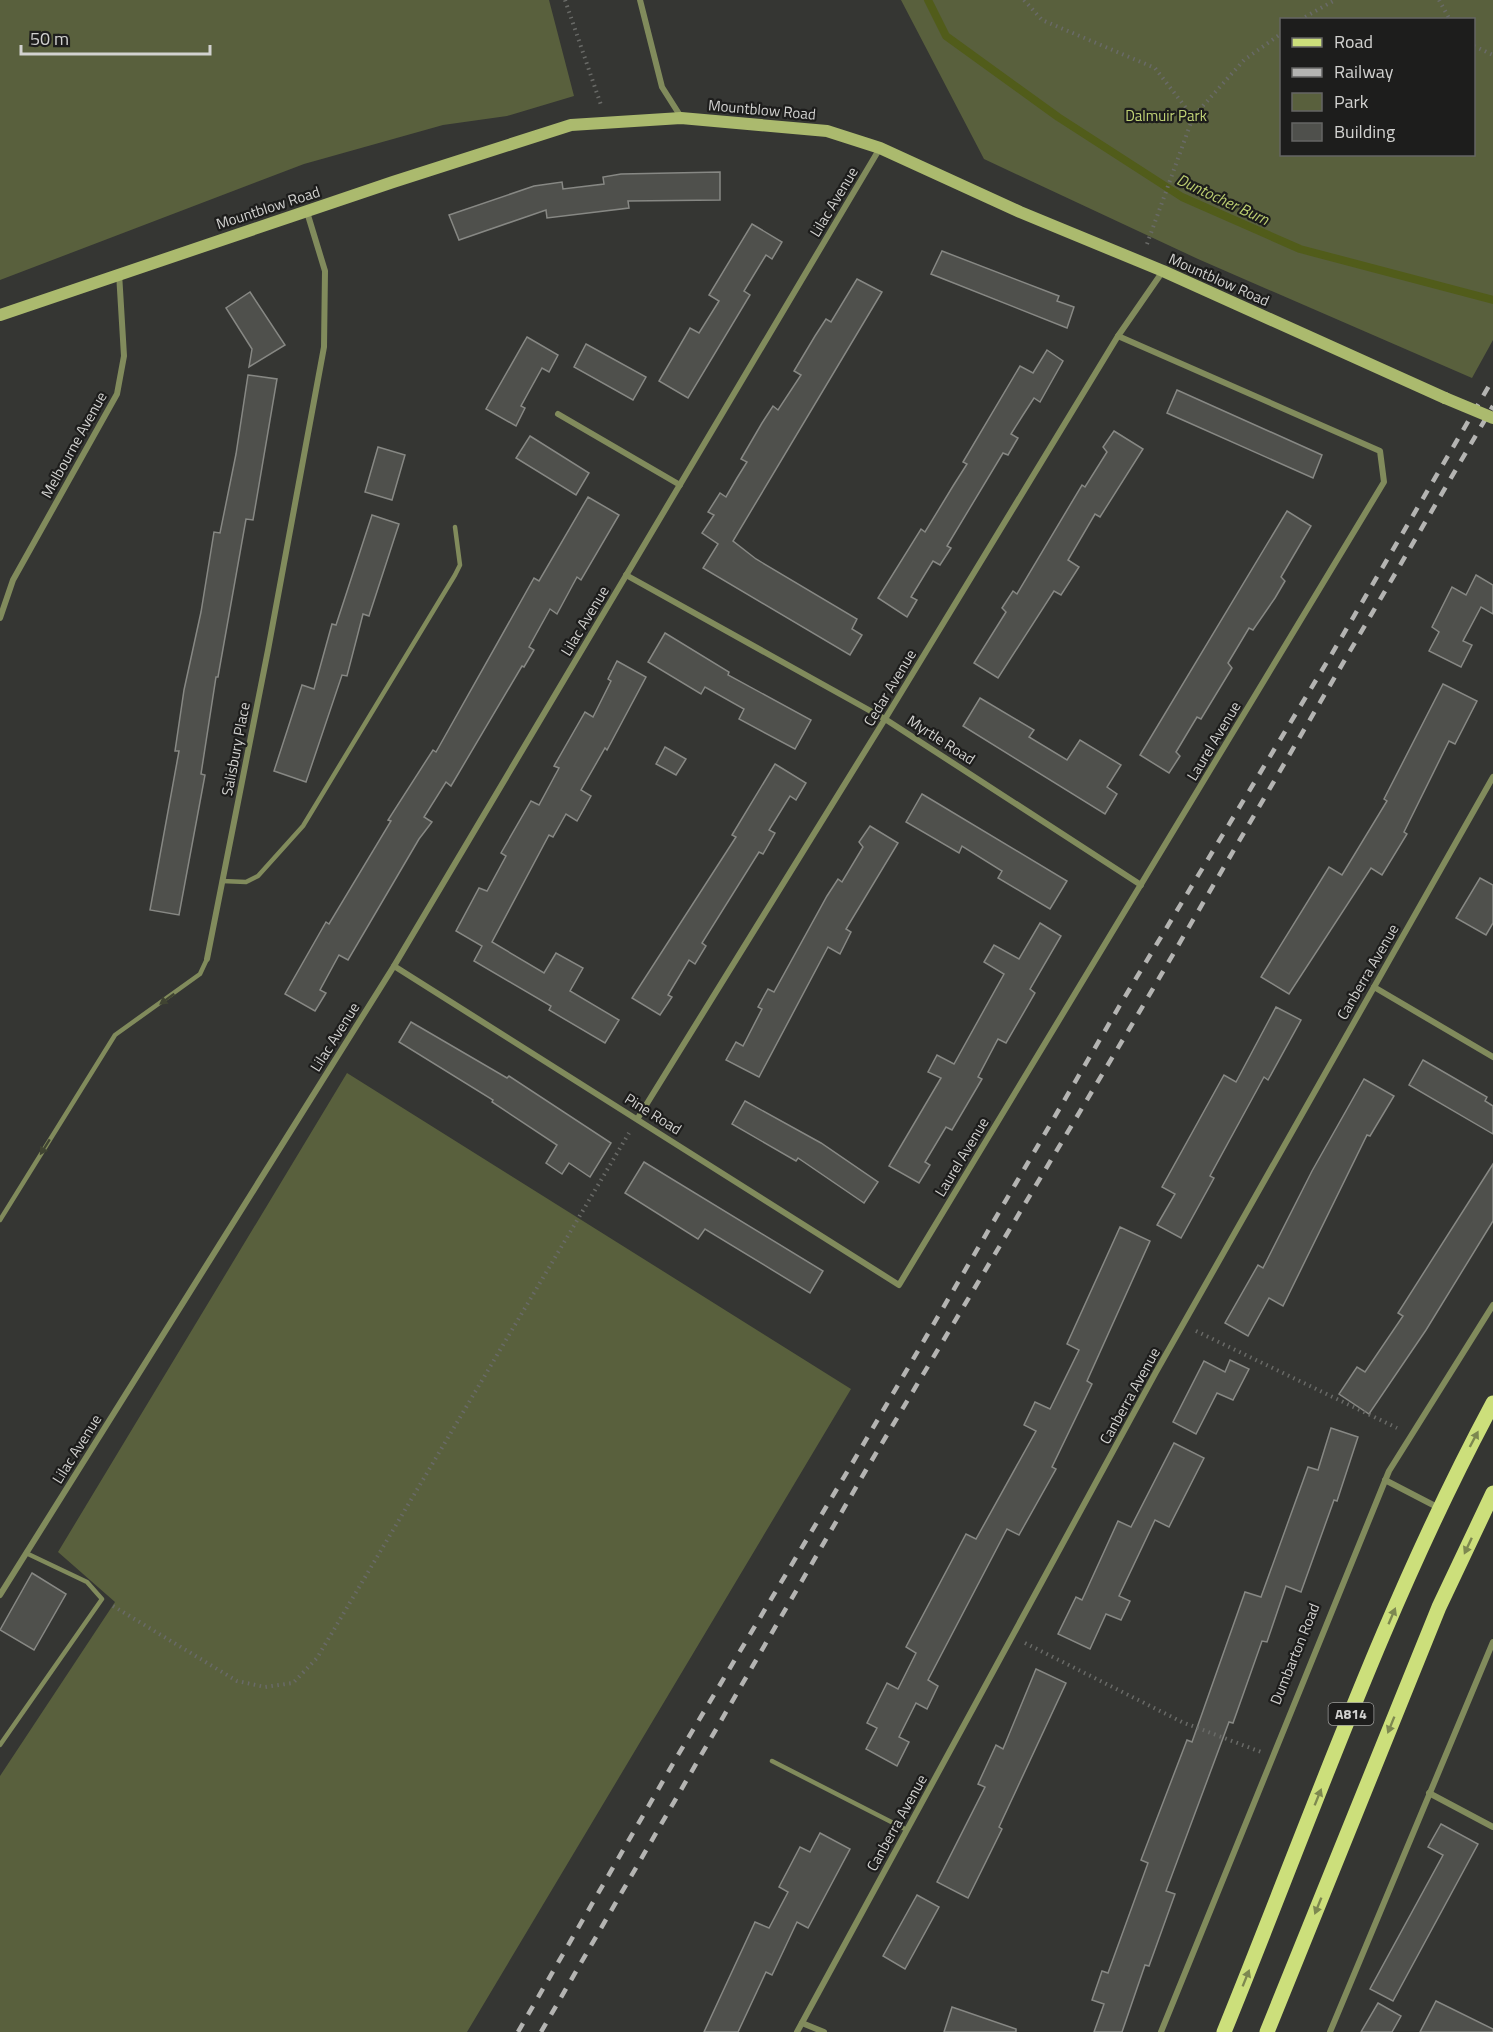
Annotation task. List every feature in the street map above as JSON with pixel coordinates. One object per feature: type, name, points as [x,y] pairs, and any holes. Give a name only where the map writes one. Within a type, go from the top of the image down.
[{"type":"main road","name":"A814","points":[[1224,2032],[1359,1694],[1440,1508],[1493,1403]]},
{"type":"main road","name":"A814","points":[[1267,2032],[1439,1607],[1493,1493]]},
{"type":"street","points":[[640,0],[662,87],[681,118]]},
{"type":"street","name":"Mountblow Road","points":[[0,315],[119,273],[571,125],[681,118],[827,130],[880,148],[1020,212],[1163,271],[1445,399],[1493,418]]},
{"type":"street","name":"Lilac Avenue","points":[[0,1594],[394,966],[880,148]]},
{"type":"street","name":"Salisbury Place","points":[[207,959],[324,347],[325,271],[307,211]]},
{"type":"street","name":"Cedar Avenue","points":[[638,1118],[1118,336],[1163,271]]},
{"type":"street","name":"Melbourne Avenue","points":[[0,618],[13,580],[117,394],[124,356],[119,273]]},
{"type":"street","name":"Laurel Avenue","points":[[899,1285],[1384,482],[1380,451],[1118,336]]},
{"type":"street","points":[[558,414],[680,485]]},
{"type":"street","name":"Myrtle Road","points":[[626,575],[885,718],[1141,885]]},
{"type":"street","name":"Canberra Avenue","points":[[797,2032],[1183,1324],[1493,777]]},
{"type":"street","name":"Pine Road","points":[[394,966],[638,1118],[899,1285]]},
{"type":"street","points":[[1374,987],[1493,1057]]},
{"type":"street","name":"Dumbarton Road","points":[[1161,2032],[1385,1480],[1493,1305]]},
{"type":"street","points":[[1385,1480],[1440,1508]]},
{"type":"street","points":[[1330,2032],[1493,1642]]},
{"type":"street","points":[[1429,1793],[1493,1827]]},
{"type":"street","points":[[802,2023],[824,2032]]},
{"type":"lane","points":[[222,881],[246,882],[258,876],[303,826],[455,575],[460,565],[455,527]]},
{"type":"lane","name":"Salisbury Place","points":[[0,1220],[114,1035],[200,974],[207,959]]},
{"type":"lane","points":[[0,1744],[102,1599],[87,1582],[26,1553]]},
{"type":"lane","points":[[772,1761],[907,1830]]},
{"type":"path","points":[[565,0],[607,123]]},
{"type":"path","points":[[1024,0],[1042,20],[1155,68],[1193,117]]},
{"type":"path","points":[[1304,18],[1335,0]]},
{"type":"path","points":[[1439,0],[1449,18]]},
{"type":"path","points":[[1140,262],[1193,117],[1244,60],[1280,34]]},
{"type":"path","points":[[1475,47],[1493,55]]},
{"type":"path","points":[[102,1599],[237,1681],[265,1687],[293,1683],[317,1658],[638,1118]]},
{"type":"path","points":[[1183,1324],[1411,1435]]},
{"type":"path","points":[[1012,1637],[1182,1722],[1273,1756]]},
{"type":"green space","points":[[0,0],[549,0],[574,96],[507,116],[443,125],[304,164],[0,280]]},
{"type":"green space","name":"Dalmuir Park","points":[[901,0],[1493,0],[1493,340],[1472,378],[1198,259],[984,159]]},
{"type":"green space","points":[[347,1073],[851,1389],[467,2032],[0,2032],[0,1776],[115,1602],[58,1552]]},
{"type":"building","points":[[720,172],[720,200],[628,201],[629,208],[547,218],[546,210],[459,240],[449,215],[534,186],[562,182],[563,189],[604,184],[603,177],[621,174]]},
{"type":"building","points":[[752,224],[782,242],[772,259],[766,255],[744,291],[750,295],[688,398],[659,381],[690,328],[699,333],[719,301],[709,295]]},
{"type":"building","points":[[942,251],[1059,296],[1057,301],[1074,307],[1067,328],[931,274]]},
{"type":"building","points":[[857,279],[882,292],[733,541],[756,559],[857,619],[852,629],[862,635],[850,655],[703,568],[718,544],[702,533],[714,515],[708,512],[720,493],[726,497],[747,462],[741,459],[762,423],[773,406],[778,410],[801,375],[794,371],[815,336],[826,319],[831,322]]},
{"type":"building","points":[[250,292],[285,345],[249,367],[252,349],[226,308]]},
{"type":"building","points":[[527,337],[558,355],[549,372],[542,368],[521,406],[525,408],[516,426],[486,409]]},
{"type":"building","points":[[586,344],[646,377],[633,400],[574,367]]},
{"type":"building","points":[[1047,350],[1063,361],[1040,402],[1034,398],[1011,434],[1018,438],[1008,455],[1003,453],[947,546],[951,548],[940,565],[933,561],[911,597],[917,600],[907,617],[878,598],[921,529],[925,532],[967,464],[963,462],[1020,366],[1033,373]]},
{"type":"building","points":[[248,375],[277,379],[253,520],[246,519],[218,677],[216,677],[201,774],[205,775],[179,915],[150,910],[179,751],[175,751],[184,690],[201,612],[214,532],[220,533],[236,454]]},
{"type":"building","points":[[1177,390],[1322,455],[1313,478],[1167,413]]},
{"type":"building","points":[[1114,431],[1143,449],[1100,517],[1095,514],[1068,560],[1079,567],[1061,595],[1054,591],[998,678],[974,663],[1006,612],[1002,608],[1013,591],[1017,594],[1082,485],[1085,487],[1107,452],[1103,447]]},
{"type":"building","points":[[530,436],[589,473],[576,495],[516,458]]},
{"type":"building","points":[[378,447],[405,455],[392,500],[365,492]]},
{"type":"building","points":[[588,497],[619,515],[581,580],[577,577],[557,614],[550,609],[529,647],[534,650],[524,667],[522,666],[451,786],[446,782],[424,817],[432,822],[419,839],[348,960],[339,955],[320,990],[326,993],[315,1011],[285,994],[326,922],[329,924],[391,821],[388,820],[433,750],[436,752],[534,578],[539,581]]},
{"type":"building","points":[[1287,511],[1311,526],[1281,577],[1285,581],[1253,630],[1249,628],[1228,663],[1232,668],[1201,719],[1197,717],[1176,752],[1180,756],[1169,773],[1140,755]]},
{"type":"building","points":[[372,515],[399,524],[369,616],[363,614],[347,676],[342,675],[306,782],[274,771],[302,685],[314,689],[332,624],[336,625]]},
{"type":"building","points":[[1476,575],[1493,585],[1493,614],[1481,607],[1463,641],[1472,645],[1461,667],[1429,651],[1439,632],[1432,627],[1452,587],[1466,595]]},
{"type":"building","points":[[665,633],[729,672],[728,675],[811,720],[795,749],[739,719],[744,709],[705,687],[701,694],[648,662]]},
{"type":"building","points":[[617,661],[646,677],[607,750],[605,748],[581,790],[591,796],[577,821],[566,814],[553,837],[549,835],[492,942],[544,973],[556,953],[583,968],[570,991],[619,1020],[605,1043],[549,1010],[551,1006],[474,961],[482,946],[456,931],[479,888],[487,891],[506,856],[501,853],[531,801],[539,805],[559,768],[554,766],[585,712],[593,717],[611,681],[608,679]]},
{"type":"building","points":[[1443,684],[1477,701],[1455,744],[1449,741],[1404,832],[1407,834],[1382,875],[1371,868],[1289,994],[1261,977],[1329,867],[1342,875],[1387,801],[1384,799]]},
{"type":"building","points":[[980,698],[1034,730],[1029,737],[1067,760],[1080,740],[1121,765],[1107,787],[1117,794],[1105,814],[963,726]]},
{"type":"building","points":[[665,747],[686,759],[676,775],[656,764]]},
{"type":"building","points":[[775,764],[806,783],[796,800],[790,796],[769,830],[775,833],[763,854],[759,852],[702,943],[706,946],[695,964],[689,960],[668,995],[672,997],[660,1015],[632,998],[736,837],[732,835]]},
{"type":"building","points":[[922,794],[1067,881],[1050,909],[998,878],[1002,871],[962,846],[959,853],[906,822]]},
{"type":"building","points":[[870,826],[898,843],[846,929],[851,932],[840,954],[828,947],[759,1077],[726,1060],[736,1042],[743,1046],[762,1009],[758,1007],[768,989],[774,992],[827,896],[838,879],[842,882],[863,847],[859,842]]},
{"type":"building","points":[[1480,878],[1493,885],[1493,923],[1486,935],[1456,918]]},
{"type":"building","points":[[1040,923],[1061,936],[1030,989],[1035,993],[1006,1043],[998,1039],[978,1077],[982,1079],[952,1130],[946,1127],[925,1162],[930,1165],[919,1183],[889,1166],[941,1078],[928,1072],[937,1055],[954,1064],[1004,974],[984,962],[994,945],[1019,959]]},
{"type":"building","points":[[1276,1007],[1301,1020],[1268,1080],[1264,1077],[1210,1176],[1214,1178],[1181,1238],[1157,1225],[1175,1194],[1162,1187],[1224,1075],[1236,1082]]},
{"type":"building","points":[[411,1022],[507,1078],[509,1076],[611,1143],[590,1177],[569,1163],[562,1174],[546,1163],[557,1145],[492,1102],[493,1100],[399,1042]]},
{"type":"building","points":[[1423,1060],[1487,1097],[1485,1101],[1493,1106],[1493,1134],[1409,1085]]},
{"type":"building","points":[[1364,1079],[1394,1096],[1370,1136],[1367,1135],[1283,1306],[1269,1298],[1248,1336],[1225,1323],[1258,1265],[1263,1268],[1312,1171]]},
{"type":"building","points":[[745,1101],[821,1143],[878,1182],[864,1203],[798,1158],[796,1161],[732,1124]]},
{"type":"building","points":[[644,1162],[823,1271],[810,1293],[705,1229],[698,1239],[625,1193]]},
{"type":"building","points":[[1493,1164],[1493,1221],[1426,1330],[1369,1414],[1339,1394],[1357,1367],[1365,1372],[1403,1316],[1398,1313]]},
{"type":"building","points":[[1120,1227],[1150,1241],[1087,1381],[1092,1384],[1052,1467],[1056,1469],[1019,1535],[1007,1529],[928,1680],[938,1686],[927,1709],[916,1703],[899,1737],[909,1742],[897,1766],[866,1749],[877,1728],[867,1723],[887,1683],[898,1689],[916,1653],[906,1647],[966,1534],[976,1539],[1036,1431],[1024,1425],[1035,1402],[1050,1409],[1079,1350],[1067,1344]]},
{"type":"building","points":[[1230,1360],[1249,1369],[1233,1400],[1217,1393],[1196,1434],[1173,1422],[1204,1361],[1225,1372]]},
{"type":"building","points":[[1331,1428],[1358,1437],[1337,1501],[1334,1500],[1301,1592],[1286,1586],[1267,1642],[1262,1641],[1233,1723],[1229,1722],[1166,1891],[1175,1894],[1149,1966],[1145,1965],[1122,2032],[1094,2032],[1104,2004],[1092,2000],[1102,1971],[1108,1973],[1148,1863],[1141,1860],[1187,1740],[1192,1742],[1245,1592],[1261,1597],[1308,1467],[1318,1470]]},
{"type":"building","points":[[1174,1443],[1204,1458],[1169,1527],[1155,1520],[1119,1596],[1130,1601],[1121,1620],[1106,1614],[1090,1649],[1058,1634],[1076,1597],[1082,1600],[1118,1521],[1131,1527]]},
{"type":"building","points":[[32,1573],[66,1594],[34,1650],[0,1630]]},
{"type":"building","points":[[1036,1669],[1066,1683],[999,1827],[1002,1829],[968,1898],[937,1882],[985,1787],[978,1784],[996,1745],[1003,1749]]},
{"type":"building","points":[[1441,1824],[1478,1844],[1393,2001],[1370,1989],[1443,1855],[1428,1847]]},
{"type":"building","points":[[820,1833],[850,1849],[808,1928],[797,1922],[772,1975],[766,1972],[738,2032],[704,2032],[755,1922],[769,1928],[788,1892],[779,1887],[800,1847],[810,1852]]},
{"type":"building","points":[[917,1895],[939,1907],[905,1969],[883,1956]]},
{"type":"building","points":[[1436,2001],[1493,2029],[1493,2032],[1420,2032]]},
{"type":"building","points":[[1378,2003],[1401,2016],[1392,2032],[1361,2032]]},
{"type":"building","points":[[952,2007],[1016,2029],[1016,2032],[944,2032]]},
{"type":"waterway","name":"Duntocher Burn","points":[[928,0],[946,36],[1058,117],[1182,197],[1300,249],[1493,300]]},
{"type":"railway","points":[[518,2032],[678,1755],[853,1462],[1120,1005],[1330,657],[1493,379]]},
{"type":"railway","points":[[541,2032],[866,1470],[1137,1016],[1493,406]]}]
